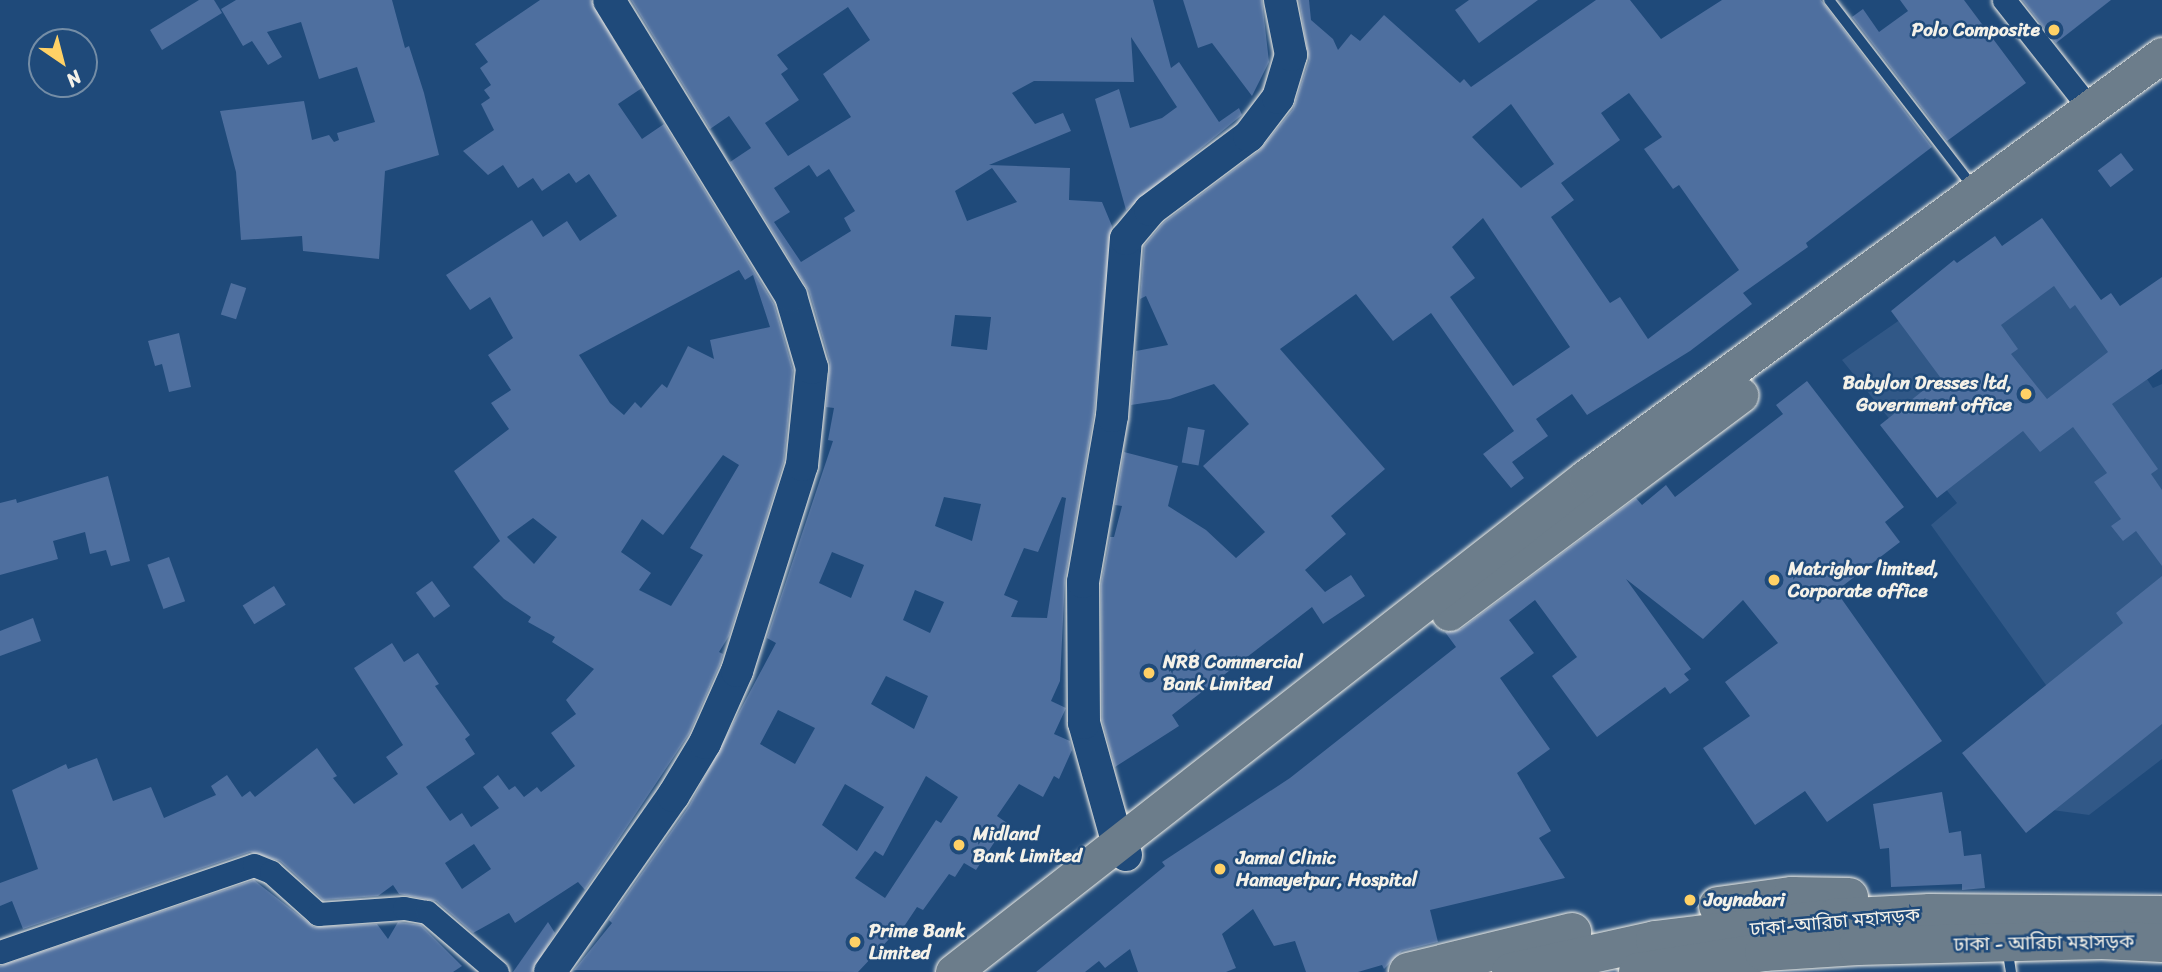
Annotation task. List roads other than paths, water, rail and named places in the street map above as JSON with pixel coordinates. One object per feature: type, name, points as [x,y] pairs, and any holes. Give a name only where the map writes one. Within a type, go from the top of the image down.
[{"type":"highway","points":[[1408,972],[1518,942],[1792,896],[1874,897],[1928,929],[1869,964],[1784,972]]},
{"type":"highway","name":"ঢাকা-আরিচা মহাসড়ক","points":[[1639,972],[1928,929],[2162,915]]},
{"type":"highway","name":"ঢাকা-আরিচা মহাসড়ক","points":[[1511,972],[1656,940],[1834,919],[1928,929]]},
{"type":"highway","name":"ঢাকা - আরিচা মহাসড়ক","points":[[1928,929],[2009,958],[2162,943]]},
{"type":"main road","points":[[980,972],[1121,848],[1586,477],[2162,55]]},
{"type":"main road","points":[[953,972],[2162,82]]},
{"type":"street","points":[[551,972],[673,796],[705,743],[737,671],[802,465],[812,368],[791,296],[609,0]]},
{"type":"street","points":[[1121,848],[1084,723],[1083,582],[1112,416],[1126,239],[1150,210],[1249,136],[1278,99],[1291,55],[1280,0]]},
{"type":"street","points":[[2004,0],[2090,109]]},
{"type":"street","points":[[0,952],[254,865],[271,872],[318,914],[404,908],[427,912],[497,972]]},
{"type":"lane","points":[[1829,0],[1976,191]]},
{"type":"place","name":"Polo Composite","points":[[2054,30]]},
{"type":"place","name":"Babylon Dresses ltd, Government office","points":[[2026,394]]},
{"type":"place","name":"Matrighor limited, Corporate office","points":[[1774,580]]},
{"type":"place","name":"NRB Commercial Bank Limited","points":[[1149,673]]},
{"type":"place","name":"Midland Bank Limited","points":[[959,845]]},
{"type":"place","name":"Jamal Clinic Hamayetpur, Hospital","points":[[1220,869]]},
{"type":"place","name":"Joynabari","points":[[1690,900]]},
{"type":"place","name":"Prime Bank Limited","points":[[855,942]]}]
